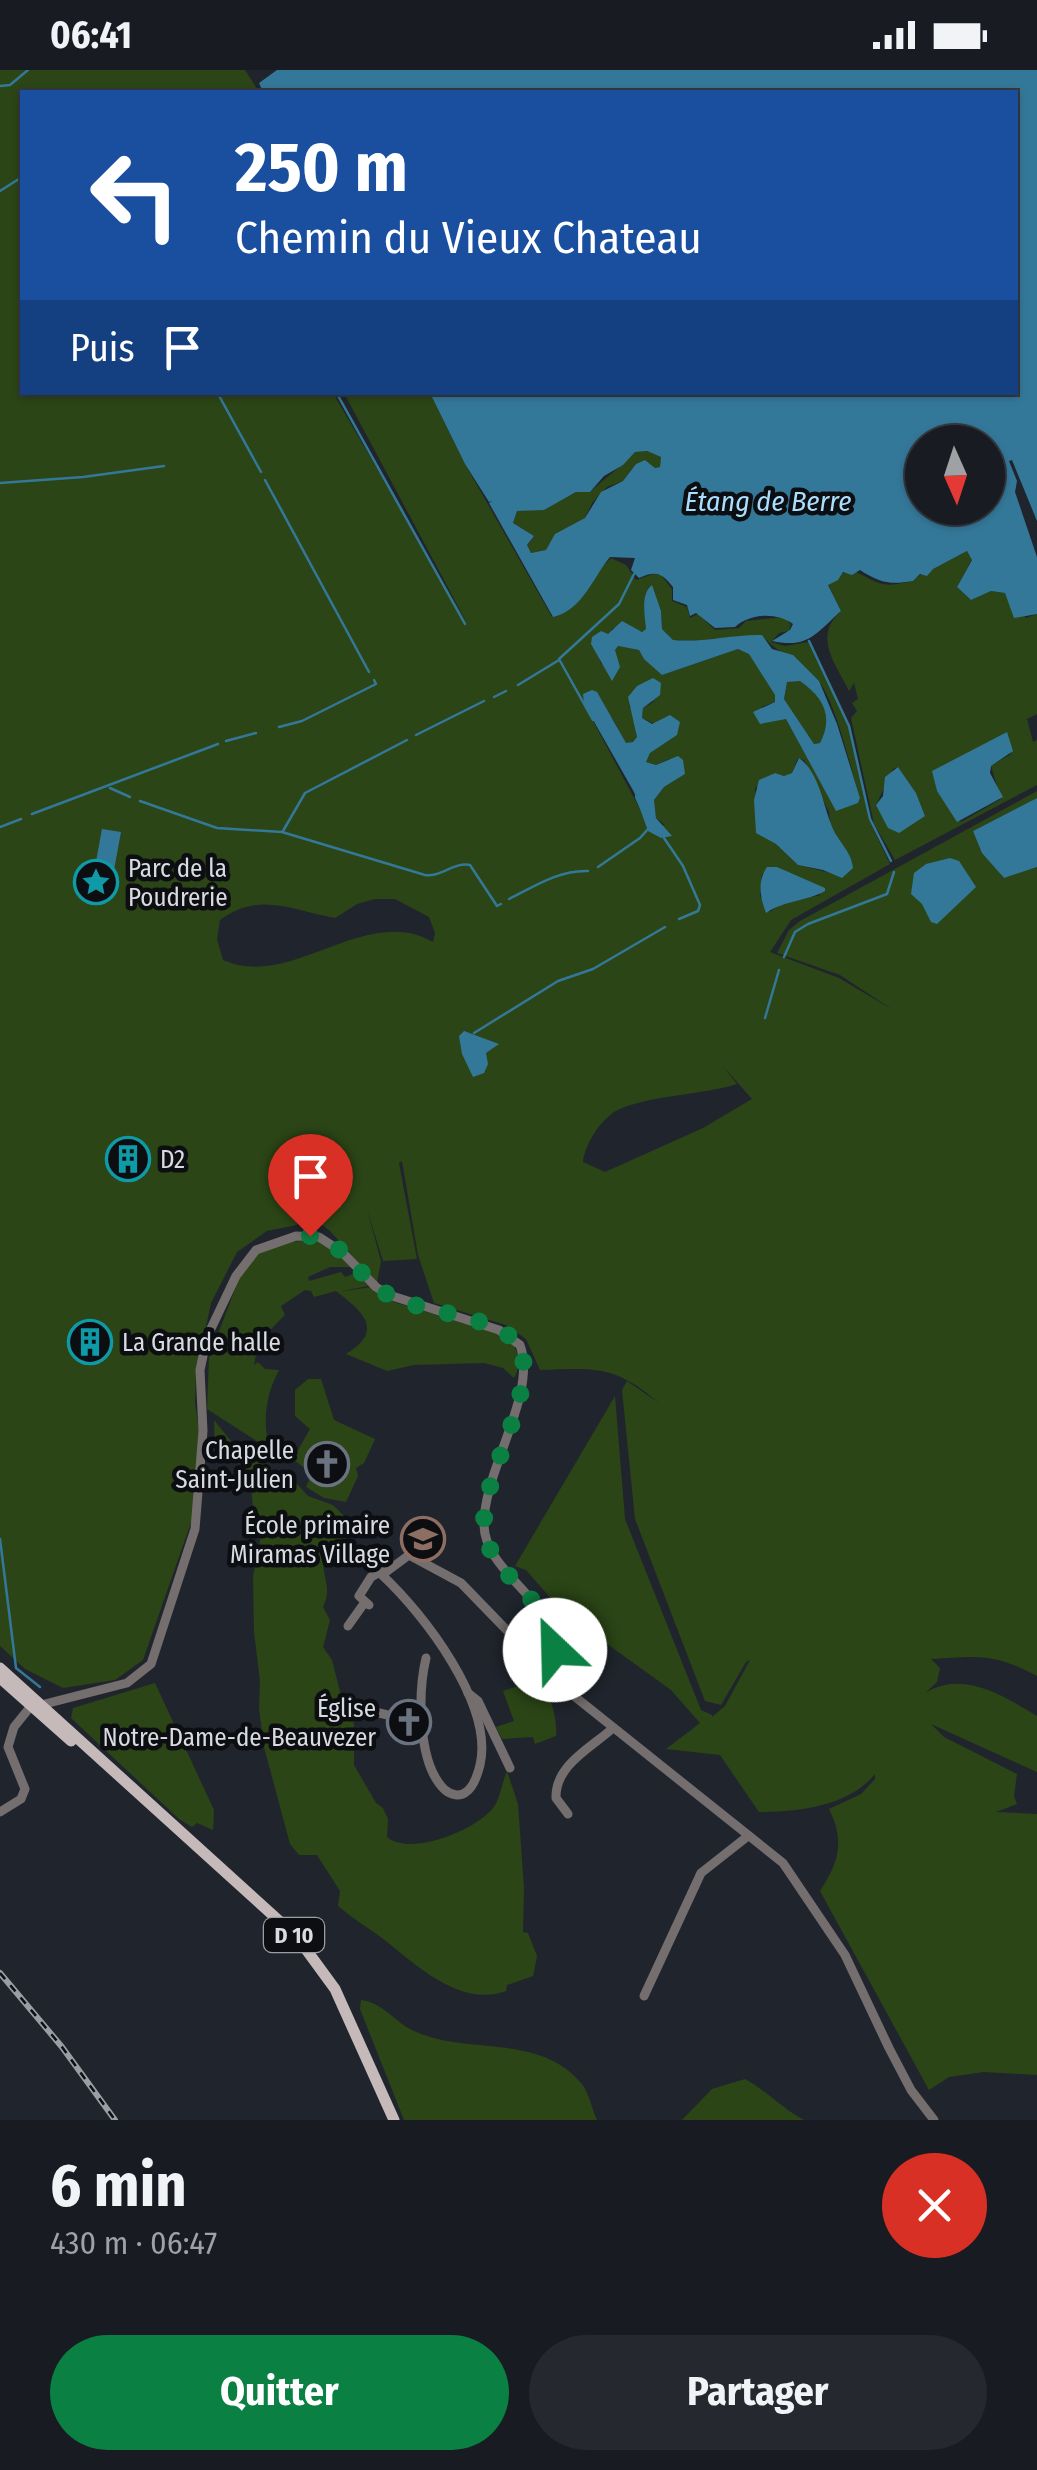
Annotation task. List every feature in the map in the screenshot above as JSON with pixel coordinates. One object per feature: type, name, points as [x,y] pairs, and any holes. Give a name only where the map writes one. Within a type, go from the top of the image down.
[{"type":"main road","name":"D 10","points":[[0,1673],[82,1741],[136,1794]]},
{"type":"main road","name":"D 10","points":[[38,1704],[278,1919],[318,1963],[336,1989],[394,2120]]},
{"type":"street","points":[[0,1812],[21,1799],[26,1789],[8,1746],[14,1727],[38,1704],[127,1683],[151,1664],[194,1529],[203,1431],[200,1370],[207,1337],[244,1262],[256,1250],[270,1244],[310,1236],[328,1240],[388,1295],[512,1336],[524,1355],[524,1374],[484,1524],[488,1544],[551,1624],[555,1650],[544,1669]]},
{"type":"street","points":[[348,1626],[364,1601],[372,1577],[409,1555],[461,1584],[544,1669],[784,1864],[844,1955],[912,2090],[934,2120]]},
{"type":"street","points":[[394,1564],[382,1574],[412,1606],[446,1654],[481,1727],[478,1771],[468,1791],[454,1795],[443,1787],[434,1771],[423,1738],[422,1678],[426,1658]]},
{"type":"street","points":[[466,1692],[478,1701],[510,1768]]},
{"type":"street","points":[[374,1712],[396,1716],[423,1710]]},
{"type":"street","points":[[568,1814],[559,1805],[559,1778],[575,1758],[613,1728]]},
{"type":"street","points":[[644,1996],[701,1873],[748,1836]]},
{"type":"green space","name":"Parc de la Poudrerie","points":[[0,70],[245,70],[258,90],[20,90],[20,395],[334,395],[467,623],[345,395],[431,395],[465,464],[552,617],[611,558],[626,565],[636,580],[661,575],[672,589],[672,601],[687,607],[690,618],[698,614],[715,630],[739,628],[746,621],[783,617],[791,624],[789,631],[779,633],[771,642],[785,646],[808,642],[849,727],[869,820],[890,864],[791,920],[770,952],[839,978],[893,1010],[840,975],[777,953],[789,930],[1037,791],[1037,798],[973,831],[1003,878],[1037,867],[1037,1676],[1009,1663],[985,1658],[931,1659],[940,1668],[937,1682],[925,1693],[954,1684],[968,1685],[996,1693],[1037,1716],[1037,1772],[931,1724],[944,1737],[1017,1774],[1017,1804],[996,1812],[1037,1814],[1037,2075],[984,2072],[949,2077],[929,2090],[820,1891],[838,1851],[837,1831],[829,1809],[861,1794],[875,1774],[852,1793],[822,1805],[759,1812],[720,1755],[666,1749],[700,1723],[671,1690],[576,1627],[526,1570],[515,1566],[615,1396],[625,1519],[701,1710],[712,1717],[725,1706],[750,1660],[721,1705],[705,1701],[635,1519],[622,1390],[627,1381],[659,1403],[644,1391],[617,1375],[576,1369],[540,1370],[526,1339],[506,1325],[434,1303],[418,1255],[402,1161],[399,1163],[417,1259],[383,1261],[367,1209],[381,1261],[377,1283],[330,1231],[306,1213],[303,1204],[295,1209],[297,1225],[267,1231],[237,1252],[211,1303],[196,1374],[200,1437],[196,1508],[143,1660],[115,1680],[63,1688],[25,1669],[0,1646]],"holes":[[[651,585],[661,611],[662,629],[673,640],[762,636],[817,679],[836,718],[860,798],[858,803],[836,810],[786,719],[761,707],[775,702],[775,695],[749,653],[738,649],[662,675],[639,650],[618,646],[601,664],[598,654],[613,628],[630,627],[642,632],[647,629],[644,606]],[[655,701],[643,708],[642,718],[677,735],[650,753],[646,762],[656,765],[669,759],[685,774],[664,787],[654,800],[656,818],[665,825],[648,824],[584,704],[613,719],[626,744],[637,737],[629,705]],[[798,758],[804,760],[829,812],[835,874],[798,865],[756,832],[755,788],[774,773],[792,773]],[[762,874],[821,895],[781,903],[770,912],[760,896]],[[395,899],[429,917],[435,933],[433,942],[407,933],[381,933],[275,965],[249,967],[223,960],[217,939],[220,920],[234,911],[276,905],[335,918],[357,904]],[[722,1065],[752,1099],[703,1128],[605,1172],[583,1162],[596,1130],[615,1112],[649,1100],[737,1084]]]},
{"type":"green space","points":[[647,451],[661,457],[660,467],[655,468],[645,460],[636,464],[623,481],[607,487],[585,518],[552,541],[547,550],[531,553],[527,546],[534,536],[513,523],[517,511],[544,509],[577,492],[590,492],[635,452]]},
{"type":"green space","points":[[967,551],[972,559],[957,587],[971,600],[991,591],[1005,593],[1026,618],[1037,614],[1037,714],[1027,719],[1033,742],[1037,740],[1037,785],[895,860],[874,824],[851,718],[857,711],[852,703],[858,699],[854,683],[849,691],[829,651],[828,631],[841,611],[828,584],[849,571],[883,584],[913,581]],"holes":[[[998,739],[1011,754],[991,766],[1001,799],[961,822],[937,791],[933,771]],[[898,767],[916,793],[925,816],[876,805],[893,769]]]},
{"type":"green space","points":[[800,680],[824,708],[826,724],[820,743],[814,744],[784,699],[787,682]]},
{"type":"green space","points":[[289,1242],[327,1243],[351,1267],[330,1267],[308,1277],[309,1281],[341,1272],[345,1277],[356,1273],[368,1286],[338,1292],[371,1287],[394,1302],[505,1336],[518,1355],[514,1378],[503,1368],[484,1363],[414,1365],[387,1371],[346,1354],[365,1337],[366,1321],[336,1291],[314,1297],[305,1290],[281,1306],[285,1315],[265,1337],[254,1365],[258,1362],[265,1369],[279,1370],[266,1408],[269,1449],[207,1409],[209,1358],[240,1276],[257,1254]]},
{"type":"green space","points":[[308,1379],[321,1379],[334,1420],[375,1439],[364,1463],[356,1468],[358,1476],[346,1502],[324,1498],[306,1487],[309,1480],[304,1468],[293,1459],[310,1429],[295,1416],[295,1390]]},
{"type":"green space","points":[[214,1420],[231,1441],[270,1469],[289,1475],[308,1496],[333,1505],[346,1518],[346,1552],[324,1558],[327,1593],[323,1607],[330,1620],[323,1647],[332,1660],[343,1703],[354,1724],[354,1765],[376,1803],[383,1808],[388,1819],[387,1837],[411,1844],[426,1842],[472,1825],[495,1805],[507,1771],[518,1804],[523,1932],[528,1933],[537,1956],[533,1976],[507,1985],[506,1991],[472,1994],[424,1971],[338,1906],[340,1891],[317,1855],[299,1855],[290,1844],[264,1747],[259,1709],[253,1576],[261,1536],[243,1464],[215,1460]]},
{"type":"green space","points":[[536,1672],[551,1702],[556,1736],[535,1744],[533,1737],[502,1739],[496,1727],[514,1721],[503,1691],[518,1686]]},
{"type":"green space","points":[[155,1683],[214,1810],[213,1830],[197,1823],[192,1827],[179,1819],[71,1718],[73,1708]]},
{"type":"green space","points":[[361,2000],[376,2005],[414,2031],[435,2038],[545,2057],[582,2084],[597,2120],[404,2120],[360,2009]]},
{"type":"green space","points":[[745,2079],[804,2120],[682,2120],[712,2089]]},
{"type":"water","name":"Étang de Berre","points":[[277,70],[1037,70],[1037,521],[1012,460],[1009,461],[1037,557],[1037,614],[1014,618],[1005,593],[991,591],[971,600],[957,587],[972,560],[967,551],[913,581],[891,583],[860,570],[852,575],[843,572],[828,585],[841,611],[804,641],[785,643],[772,641],[793,624],[779,617],[756,617],[735,627],[715,628],[696,613],[690,616],[687,605],[673,600],[673,587],[665,579],[658,574],[639,578],[631,570],[635,558],[610,557],[580,600],[553,617],[489,503],[492,501],[489,502],[465,464],[431,395],[1018,395],[1018,90],[262,90],[259,83]],"holes":[[[647,451],[661,457],[660,467],[655,468],[645,460],[636,464],[623,481],[601,492],[585,518],[555,534],[546,550],[531,553],[527,545],[534,536],[513,523],[517,511],[544,510],[576,492],[590,492],[635,452]]]},
{"type":"water","points":[[652,585],[661,611],[662,629],[673,640],[762,635],[772,649],[793,655],[819,681],[837,724],[860,798],[858,803],[836,811],[786,719],[760,724],[753,712],[775,702],[775,695],[749,654],[738,649],[662,675],[639,650],[618,646],[615,650],[620,667],[612,681],[591,644],[592,637],[601,631],[608,634],[622,621],[642,632],[646,629],[644,606]],"holes":[[[800,681],[826,716],[820,743],[814,744],[784,699],[787,682]]]},
{"type":"water","points":[[653,678],[661,683],[660,695],[643,708],[642,718],[652,724],[670,715],[680,722],[677,735],[650,753],[646,762],[656,765],[678,756],[683,760],[685,774],[664,787],[654,800],[656,818],[672,836],[661,838],[648,831],[634,792],[584,704],[583,694],[597,692],[626,743],[633,742],[637,737],[628,697],[637,686]]},
{"type":"water","points":[[1007,732],[1013,751],[991,766],[990,773],[1003,797],[957,822],[937,791],[932,771]]},
{"type":"water","points":[[799,758],[815,779],[833,830],[852,862],[853,868],[842,878],[798,865],[776,844],[756,833],[754,800],[759,780],[775,773],[792,773]]},
{"type":"water","points":[[898,767],[916,793],[925,816],[899,833],[888,828],[876,805],[883,796],[885,777]]},
{"type":"water","points":[[1037,798],[1037,867],[1004,878],[982,853],[973,831]]},
{"type":"water","points":[[102,829],[121,832],[111,886],[92,883]]},
{"type":"water","points":[[950,858],[959,861],[976,887],[937,924],[931,922],[922,904],[911,894],[914,873],[926,864]]},
{"type":"water","points":[[767,867],[777,867],[825,891],[766,913],[761,890]]},
{"type":"water","points":[[464,1031],[499,1044],[486,1053],[488,1064],[484,1073],[473,1077],[462,1054],[459,1036]]},
{"type":"waterway","points":[[0,86],[10,85],[28,70]]},
{"type":"waterway","points":[[0,191],[20,178]]},
{"type":"waterway","points":[[219,395],[261,472]]},
{"type":"waterway","points":[[338,395],[465,624]]},
{"type":"waterway","points":[[0,483],[164,466]]},
{"type":"waterway","points":[[265,480],[369,672]]},
{"type":"waterway","points":[[593,720],[559,659],[619,604],[634,574]]},
{"type":"waterway","points":[[809,641],[849,726],[870,819],[891,861]]},
{"type":"waterway","points":[[518,685],[559,660]]},
{"type":"waterway","points":[[279,727],[302,721],[376,684],[374,680]]},
{"type":"waterway","points":[[494,697],[506,691]]},
{"type":"waterway","points":[[416,735],[484,701]]},
{"type":"waterway","points":[[226,741],[256,733]]},
{"type":"waterway","points":[[283,831],[305,793],[407,740]]},
{"type":"waterway","points":[[32,814],[218,744]]},
{"type":"waterway","points":[[110,788],[130,797]]},
{"type":"waterway","points":[[636,797],[647,821]]},
{"type":"waterway","points":[[140,801],[217,828],[282,832],[425,875],[470,865],[497,906],[501,904]]},
{"type":"waterway","points":[[0,827],[21,819]]},
{"type":"waterway","points":[[598,867],[648,829]]},
{"type":"waterway","points":[[664,838],[683,866],[700,905],[698,911],[679,919]]},
{"type":"waterway","points":[[509,899],[557,876],[588,871]]},
{"type":"waterway","points":[[784,957],[795,932],[808,924],[887,894],[894,872]]},
{"type":"waterway","points":[[474,1033],[558,981],[593,969],[665,927]]},
{"type":"waterway","points":[[765,1018],[779,970]]},
{"type":"waterway","points":[[0,1539],[16,1668],[40,1687]]},
{"type":"railway","points":[[0,1973],[62,2047],[115,2120]]},
{"type":"place","name":"Parc de la Poudrerie","points":[[96,882]]},
{"type":"place","name":"D2","points":[[128,1159]]},
{"type":"place","name":"La Grande halle","points":[[90,1342]]},
{"type":"place","name":"Chapelle Saint-Julien","points":[[327,1464]]},
{"type":"place","name":"École primaire Miramas Village","points":[[423,1539]]},
{"type":"place","name":"Église Notre-Dame-de-Beauvezer","points":[[409,1722]]},
{"type":"route","points":[[310,1236],[328,1240],[388,1295],[499,1330],[520,1345],[524,1374],[485,1511],[485,1537],[551,1624],[555,1650]]}]
